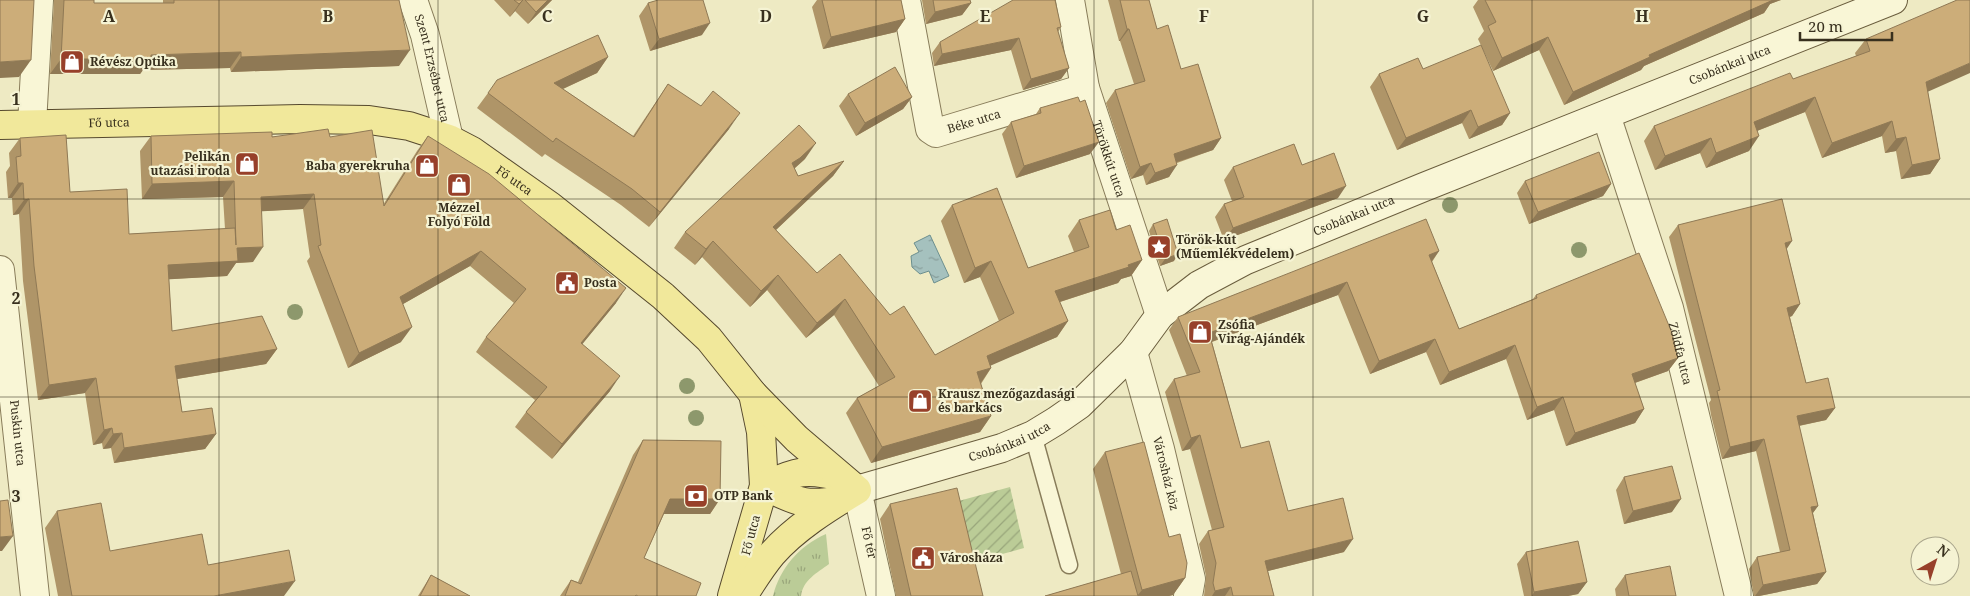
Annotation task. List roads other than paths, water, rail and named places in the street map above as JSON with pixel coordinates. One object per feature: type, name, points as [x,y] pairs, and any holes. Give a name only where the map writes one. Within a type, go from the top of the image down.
[{"type":"main road","name":"Fő utca","points":[[0,126],[300,119],[370,120],[408,126],[449,139],[472,151],[550,206],[663,296],[709,339],[753,394],[761,432],[764,486],[732,596]]},
{"type":"main road","points":[[753,394],[846,489]]},
{"type":"main road","points":[[764,486],[799,472],[818,471],[846,489]]},
{"type":"main road","points":[[743,596],[761,569],[782,544],[846,489]]},
{"type":"street","points":[[32,124],[38,0]]},
{"type":"street","name":"Szent Erzsébet utca","points":[[413,0],[425,35],[449,139]]},
{"type":"street","name":"Béke utca","points":[[906,0],[930,129],[936,132],[1085,88]]},
{"type":"street","name":"Törökkút utca","points":[[1070,0],[1085,88],[1160,315]]},
{"type":"street","name":"Csobánkai utca","points":[[846,489],[1002,448],[1033,435],[1079,405],[1133,352],[1160,315],[1199,285],[1246,260],[1893,0]]},
{"type":"street","name":"Zöldfa utca","points":[[1606,116],[1669,308],[1738,596]]},
{"type":"street","name":"Puskin utca","points":[[0,270],[35,596]]},
{"type":"street","name":"Városház köz","points":[[1133,352],[1160,449],[1191,579],[1188,596]]},
{"type":"street","name":"Fő tér","points":[[846,489],[881,596]]},
{"type":"lane","points":[[1033,435],[1069,565]]},
{"type":"water","points":[[930,235],[949,276],[934,283],[929,271],[920,274],[912,267],[911,256],[919,252],[914,243]]},
{"type":"place","name":"Révész Optika","points":[[72,62]]},
{"type":"place","name":"Pelikán utazási iroda","points":[[247,164]]},
{"type":"place","name":"Baba gyerekruha","points":[[427,166]]},
{"type":"place","name":"Mézzel Folyó Föld","points":[[459,185]]},
{"type":"place","name":"Török-kút (Műemlékvédelem)","points":[[1159,247]]},
{"type":"place","name":"Posta","points":[[567,283]]},
{"type":"place","name":"Zsófia Virág-Ajándék","points":[[1200,332]]},
{"type":"place","name":"Krausz mezőgazdasági és barkács","points":[[920,401]]},
{"type":"place","name":"OTP Bank","points":[[696,496]]},
{"type":"place","name":"Városháza","points":[[923,558]]}]
